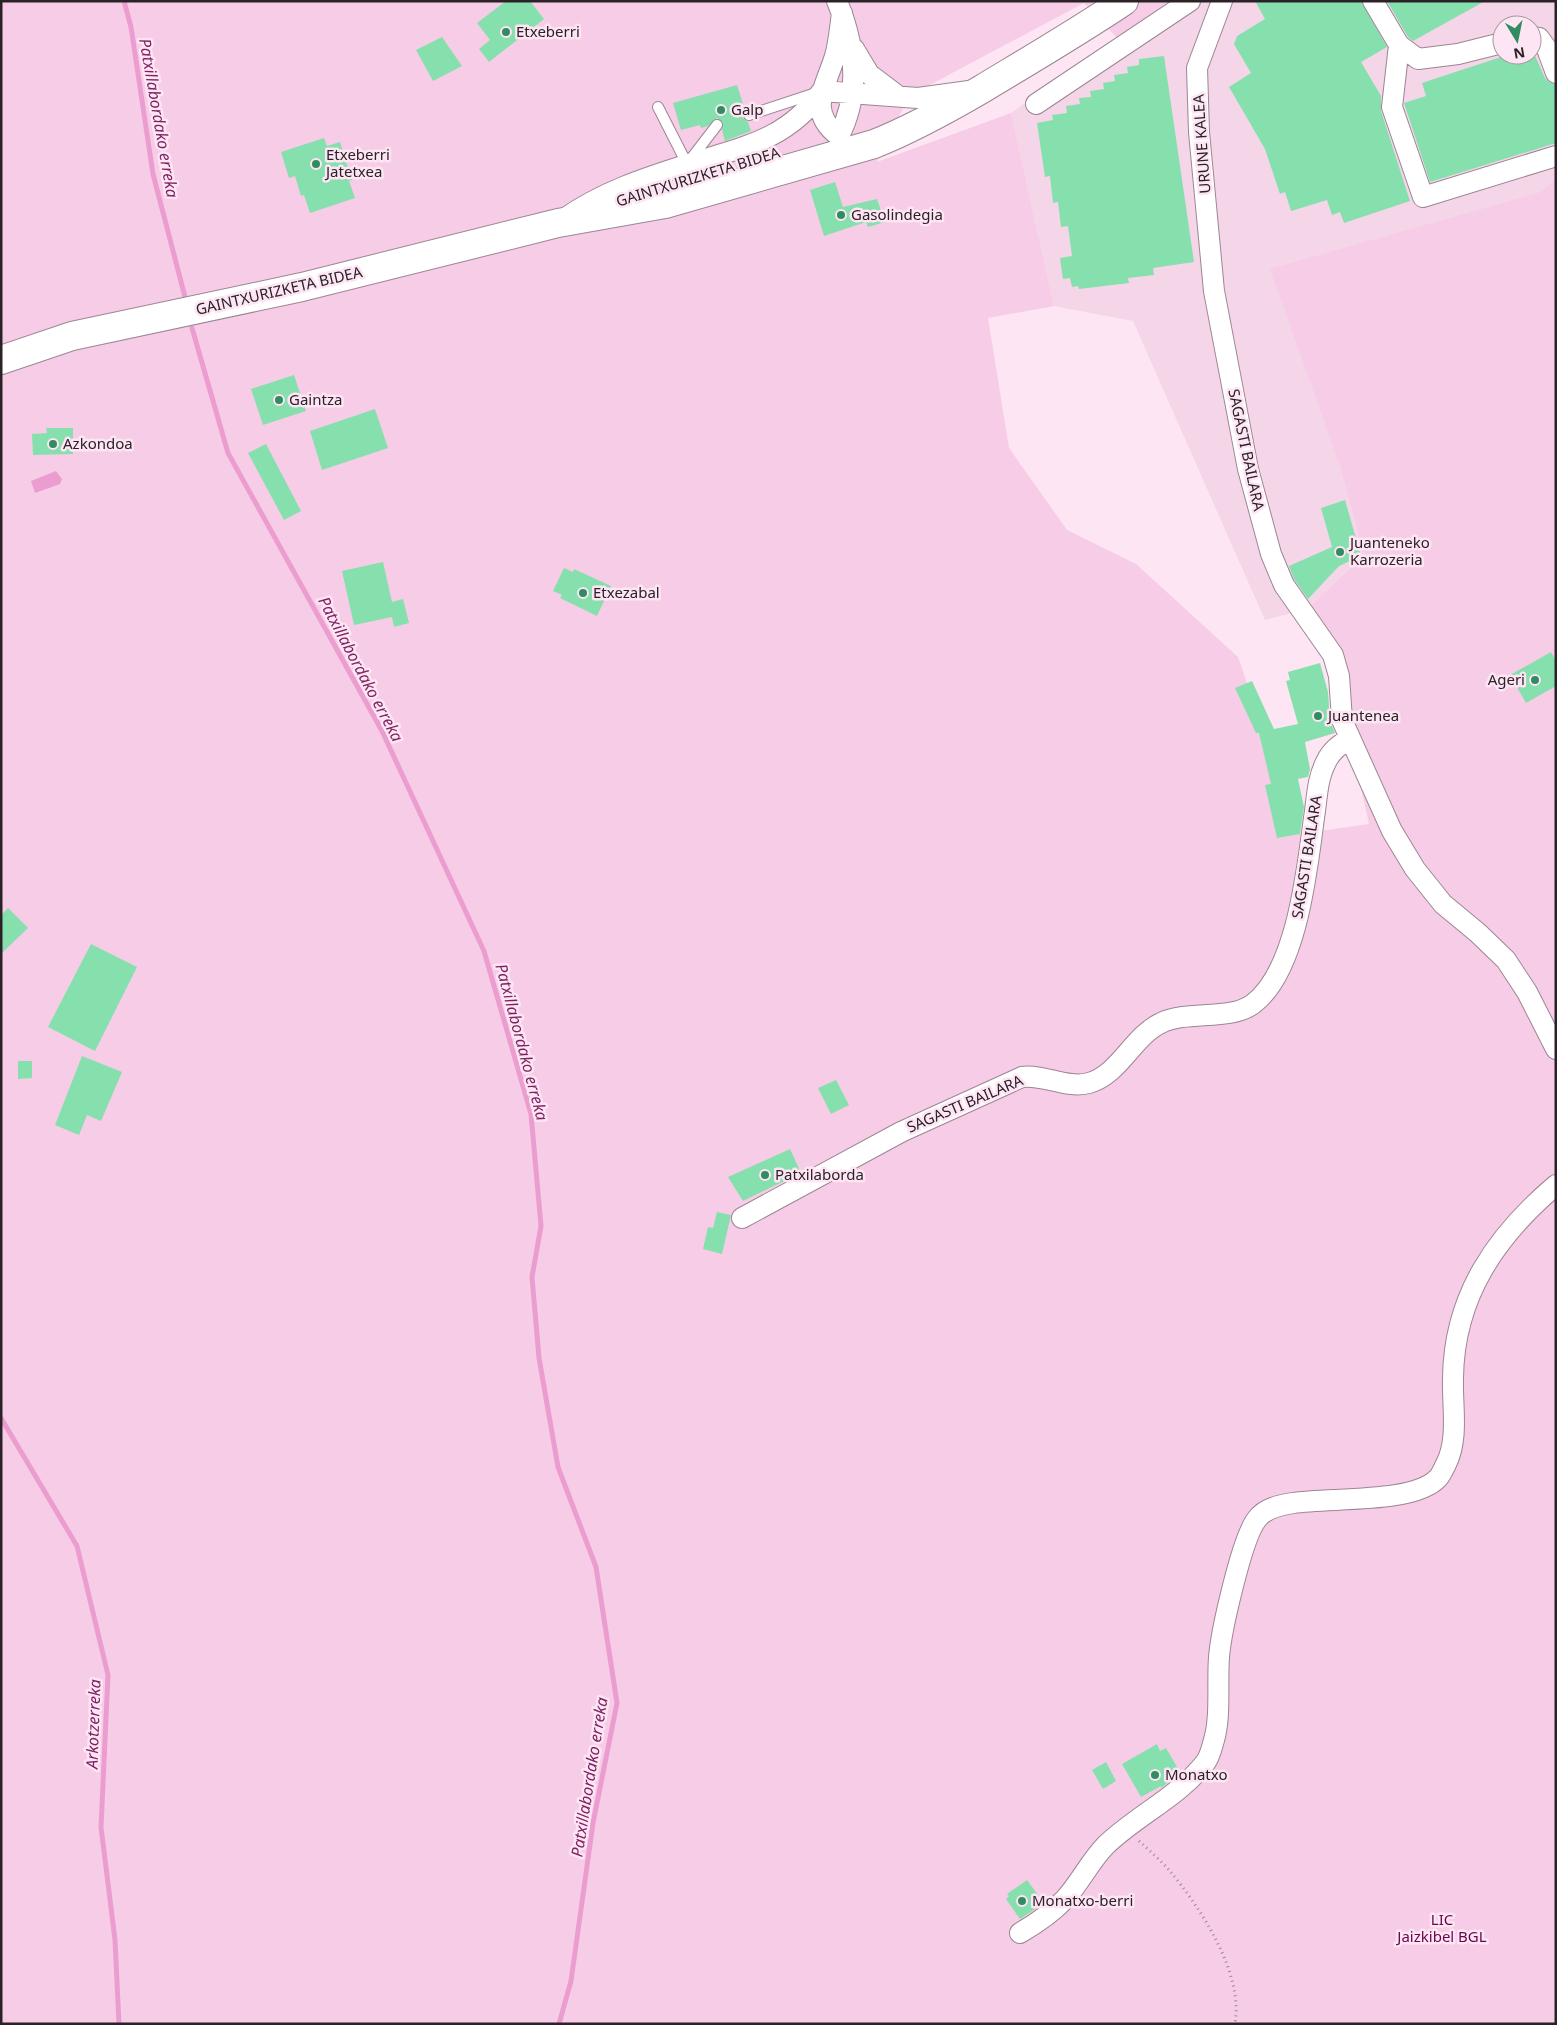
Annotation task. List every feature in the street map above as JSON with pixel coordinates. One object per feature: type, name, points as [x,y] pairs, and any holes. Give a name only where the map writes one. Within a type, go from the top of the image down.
[{"type":"main road","name":"GAINTXURIZKETA BIDEA","points":[[1,360],[72,336],[302,287],[558,223],[665,204],[874,144],[930,119],[1053,48],[1124,1]]},
{"type":"main road","name":"GAINTXURIZKETA BIDEA","points":[[558,223],[626,198],[839,136],[982,89]]},
{"type":"main road","name":"GAINTXURIZKETA BIDEA","points":[[753,179],[776,164],[824,149],[839,136]]},
{"type":"main road","points":[[839,136],[855,142],[874,144]]},
{"type":"street","points":[[1036,104],[1190,1]]},
{"type":"street","name":"URUNE KALEA","points":[[1214,291],[1199,132],[1197,68],[1222,1]]},
{"type":"street","points":[[1373,1],[1400,45],[1418,59],[1458,54],[1492,46]]},
{"type":"street","points":[[839,7],[854,50],[869,74],[900,97]]},
{"type":"street","points":[[839,7],[835,53],[820,100],[823,118],[832,131],[839,136],[848,115],[853,94],[854,76],[850,37]]},
{"type":"street","points":[[1542,42],[1548,49],[1556,74]]},
{"type":"street","points":[[1400,45],[1392,107],[1423,197],[1556,156]]},
{"type":"street","points":[[822,91],[900,97],[939,96],[982,89]]},
{"type":"street","points":[[558,223],[597,198],[622,187],[687,164],[755,144],[782,131],[804,113],[822,91]]},
{"type":"street","name":"SAGASTI BAILARA","points":[[1214,291],[1248,469],[1272,554],[1284,584],[1333,654],[1339,676],[1342,720],[1349,738],[1392,831],[1415,869],[1443,904],[1478,933],[1506,960],[1527,992],[1556,1049]]},
{"type":"street","name":"SAGASTI BAILARA","points":[[742,1218],[901,1132],[1022,1077],[1035,1076],[1072,1083],[1089,1083],[1104,1075],[1142,1036],[1162,1022],[1229,1012],[1252,1005],[1272,984],[1294,931],[1305,880],[1318,784],[1325,763],[1335,748],[1349,738]]},
{"type":"street","points":[[1020,1933],[1045,1918],[1066,1898],[1105,1846],[1206,1762],[1216,1736],[1221,1645],[1231,1594],[1247,1537],[1256,1520],[1278,1505],[1306,1500],[1405,1494],[1421,1489],[1438,1478],[1448,1462],[1452,1444],[1453,1376],[1457,1336],[1479,1273],[1498,1242],[1527,1209],[1556,1184]]},
{"type":"lane","points":[[749,115],[822,91]]},
{"type":"lane","points":[[658,107],[687,164],[716,125]]},
{"type":"path","points":[[1132,1825],[1138,1840],[1168,1869],[1204,1918],[1229,1972],[1236,1995],[1235,2024]]},
{"type":"shaded area","points":[[1173,1],[1556,1],[1556,180],[1538,193],[1339,463],[1364,555],[1307,609],[1265,620],[1133,321],[1054,306],[1011,113]]},
{"type":"shaded area","points":[[56,471],[62,479],[60,484],[35,493],[31,481]]},
{"type":"green space","name":"LIC Jaizkibel BGL","points":[[1,1],[1173,1],[1118,39],[1084,3],[909,96],[877,162],[1011,113],[1054,306],[988,318],[1009,448],[1067,530],[1136,564],[1238,657],[1299,834],[1369,824],[1344,711],[1307,609],[1364,555],[1339,463],[1270,269],[1538,193],[1556,180],[1556,2024],[1,2024]]},
{"type":"building","name":"Etxeberri","points":[[506,1],[530,1],[544,19],[489,62],[479,49],[490,40],[477,23]]},
{"type":"building","points":[[1255,1],[1361,1],[1387,47],[1361,62],[1381,96],[1381,111],[1410,201],[1344,223],[1340,212],[1332,215],[1327,200],[1291,211],[1285,192],[1280,194],[1265,149],[1229,87],[1251,73],[1234,44],[1237,36],[1265,19]]},
{"type":"building","points":[[1387,1],[1485,1],[1413,41],[1408,37]]},
{"type":"building","points":[[442,37],[462,66],[433,81],[416,50]]},
{"type":"building","points":[[1164,56],[1194,262],[1153,268],[1154,275],[1128,278],[1129,283],[1079,289],[1078,286],[1072,287],[1070,278],[1063,279],[1060,258],[1072,256],[1068,226],[1061,227],[1058,202],[1053,203],[1050,176],[1045,177],[1037,123],[1053,120],[1052,115],[1067,113],[1066,106],[1080,104],[1079,98],[1091,97],[1090,91],[1104,89],[1103,83],[1115,81],[1114,75],[1128,73],[1127,67],[1139,65],[1139,59]]},
{"type":"building","points":[[1492,60],[1492,65],[1539,65],[1545,78],[1556,85],[1556,143],[1430,182],[1404,103],[1426,96],[1422,83]]},
{"type":"building","name":"Galp","points":[[737,85],[745,110],[742,117],[748,122],[751,131],[725,141],[722,130],[723,123],[717,118],[708,126],[701,128],[700,125],[681,130],[673,103]]},
{"type":"building","name":"Etxeberri Jatetxea","points":[[324,138],[327,146],[340,142],[352,180],[349,181],[355,198],[310,213],[304,195],[301,196],[295,176],[289,178],[281,152]]},
{"type":"building","name":"Gasolindegia","points":[[835,182],[843,207],[877,199],[885,222],[868,227],[866,222],[824,236],[810,190]]},
{"type":"building","name":"Gaintza","points":[[294,375],[306,411],[263,425],[251,389]]},
{"type":"building","points":[[375,409],[388,448],[322,470],[310,431]]},
{"type":"building","name":"Azkondoa","points":[[46,428],[73,428],[73,454],[33,455],[32,434],[47,433]]},
{"type":"building","points":[[266,444],[301,511],[284,520],[248,453]]},
{"type":"building","name":"Juanteneko Karrozeria","points":[[1345,500],[1361,556],[1339,566],[1308,599],[1294,579],[1289,566],[1332,547],[1321,508]]},
{"type":"building","points":[[383,562],[392,602],[403,599],[409,623],[394,627],[392,617],[354,625],[342,571]]},
{"type":"building","name":"Etxezabal","points":[[564,568],[573,572],[574,569],[611,586],[597,616],[560,598],[562,595],[553,591]]},
{"type":"building","name":"Ageri","points":[[1551,652],[1556,661],[1556,686],[1526,703],[1510,675]]},
{"type":"building","points":[[1320,663],[1328,692],[1330,721],[1335,733],[1305,742],[1310,769],[1308,777],[1298,779],[1304,807],[1300,834],[1277,838],[1265,785],[1271,784],[1259,733],[1256,733],[1235,688],[1252,681],[1274,729],[1298,724],[1286,681],[1290,680],[1288,672]]},
{"type":"building","points":[[8,908],[28,928],[1,954],[1,915]]},
{"type":"building","points":[[91,944],[137,967],[95,1051],[48,1027]]},
{"type":"building","points":[[82,1056],[122,1072],[101,1121],[87,1115],[79,1135],[55,1125]]},
{"type":"building","points":[[18,1061],[32,1061],[32,1078],[18,1079]]},
{"type":"building","points":[[836,1080],[849,1105],[831,1114],[818,1088]]},
{"type":"building","name":"Patxilaborda","points":[[790,1149],[801,1173],[743,1201],[728,1177]]},
{"type":"building","points":[[717,1212],[731,1215],[722,1254],[703,1249],[708,1227],[713,1228]]},
{"type":"building","name":"Monatxo","points":[[1157,1744],[1160,1751],[1166,1748],[1180,1772],[1161,1788],[1161,1786],[1141,1797],[1122,1764]]},
{"type":"building","points":[[1106,1762],[1116,1781],[1103,1789],[1092,1770]]},
{"type":"building","name":"Monatxo-berri","points":[[1027,1880],[1041,1899],[1034,1903],[1038,1907],[1020,1919],[1006,1899],[1009,1896],[1007,1894]]},
{"type":"waterway","name":"Patxillabordako erreka","points":[[124,1],[131,27],[153,174],[185,297]]},
{"type":"waterway","name":"Patxillabordako erreka","points":[[192,328],[228,453],[382,731],[484,951],[531,1114],[541,1226],[532,1277],[539,1358],[558,1467],[596,1567],[617,1703],[593,1823],[571,1981],[559,2024]]},
{"type":"waterway","name":"Arkotzerreka","points":[[1,1418],[77,1546],[108,1675],[101,1827],[115,1940],[119,2024]]},
{"type":"place","name":"Etxeberri","points":[[506,32]]},
{"type":"place","name":"Galp","points":[[721,110]]},
{"type":"place","name":"Etxeberri Jatetxea","points":[[316,164]]},
{"type":"place","name":"Gasolindegia","points":[[841,215]]},
{"type":"place","name":"Gaintza","points":[[279,400]]},
{"type":"place","name":"Azkondoa","points":[[53,444]]},
{"type":"place","name":"Juanteneko Karrozeria","points":[[1340,552]]},
{"type":"place","name":"Etxezabal","points":[[583,593]]},
{"type":"place","name":"Ageri","points":[[1535,680]]},
{"type":"place","name":"Juantenea","points":[[1318,716]]},
{"type":"place","name":"Patxilaborda","points":[[765,1175]]},
{"type":"place","name":"Monatxo","points":[[1155,1775]]},
{"type":"place","name":"Monatxo-berri","points":[[1022,1901]]}]
